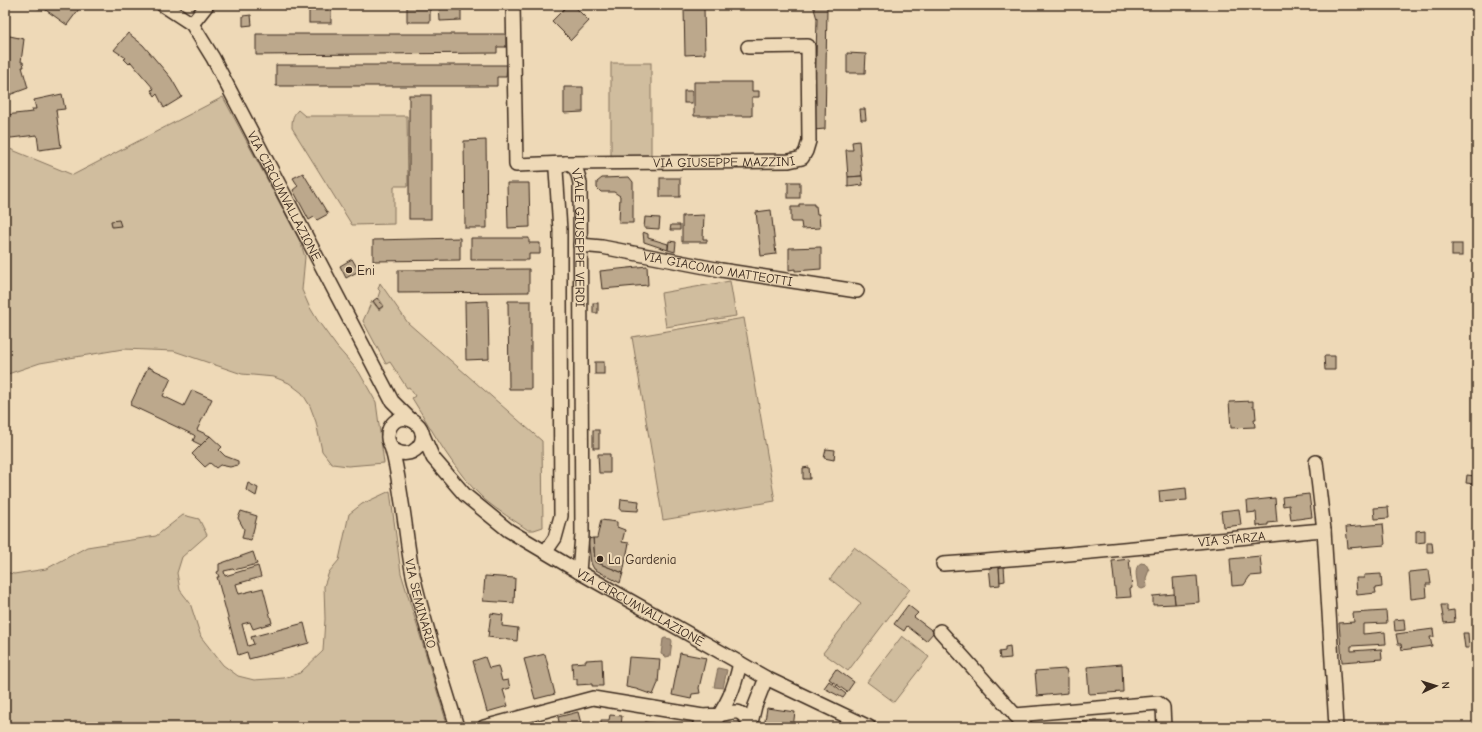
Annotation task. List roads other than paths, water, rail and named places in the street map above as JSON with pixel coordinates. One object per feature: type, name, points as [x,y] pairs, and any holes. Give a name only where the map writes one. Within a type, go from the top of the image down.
[{"type":"street","name":"VIA CIRCUMVALLAZIONE","points":[[163,5],[192,24],[213,58],[392,401],[411,420]]},
{"type":"street","points":[[192,24],[207,5]]},
{"type":"street","name":"VIA GIUSEPPE MAZZINI","points":[[513,5],[516,165],[566,163],[789,161],[802,158],[809,141],[808,46],[748,47]]},
{"type":"street","name":"VIALE GIUSEPPE VERDI","points":[[546,551],[555,538],[561,516],[560,286],[556,170],[566,163],[574,166],[577,170],[580,183],[582,535],[579,572]]},
{"type":"street","name":"VIA GIACOMO MATTEOTTI","points":[[580,245],[602,247],[721,270],[857,291]]},
{"type":"street","points":[[392,401],[390,426],[387,438],[392,448],[397,452],[433,458]]},
{"type":"street","points":[[390,426],[400,419],[411,420],[416,423],[422,433],[421,444],[408,453]]},
{"type":"street","name":"VIA CIRCUMVALLAZIONE","points":[[422,433],[433,458],[465,495],[508,530],[766,678],[869,727]]},
{"type":"street","name":"VIA SEMINARIO","points":[[392,448],[413,575],[428,632],[457,727]]},
{"type":"street","name":"VIA SEMINARIO","points":[[398,477],[408,453]]},
{"type":"street","points":[[1316,462],[1324,530],[1336,727]]},
{"type":"street","name":"VIA STARZA","points":[[943,564],[1105,551],[1324,530]]},
{"type":"street","points":[[940,631],[1026,727]]},
{"type":"street","points":[[710,727],[727,704],[736,682],[740,663]]},
{"type":"street","points":[[750,725],[755,706],[766,678]]},
{"type":"street","points":[[484,727],[593,698],[701,721],[735,712],[745,716],[750,725]]},
{"type":"street","points":[[1015,715],[1158,704],[1163,707],[1164,727]]},
{"type":"place","name":"Eni","points":[[349,270]]},
{"type":"place","name":"La Gardenia","points":[[600,559]]}]
